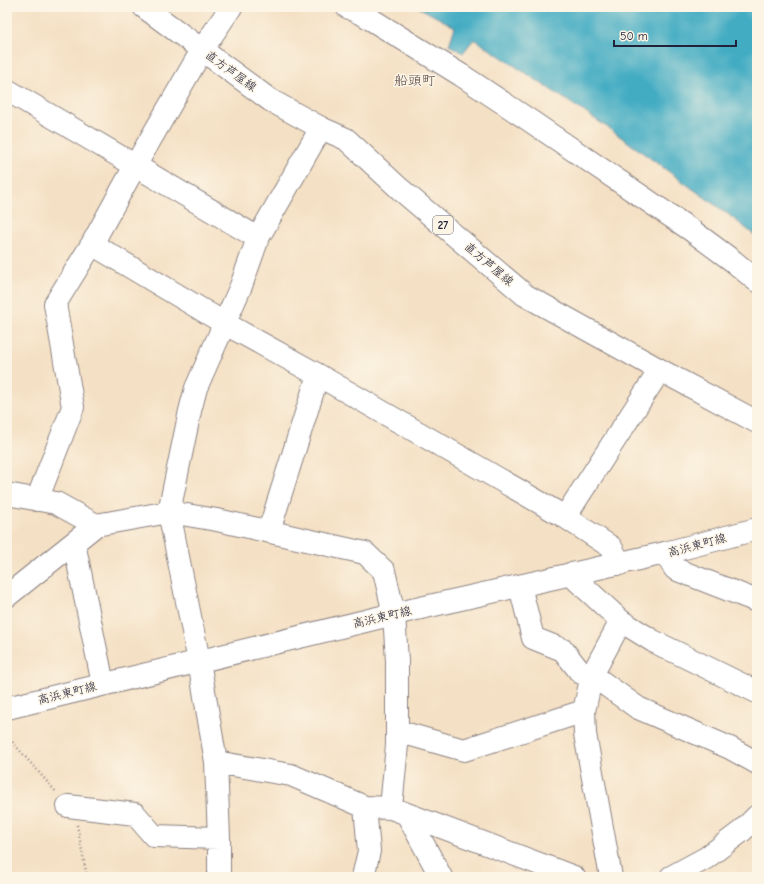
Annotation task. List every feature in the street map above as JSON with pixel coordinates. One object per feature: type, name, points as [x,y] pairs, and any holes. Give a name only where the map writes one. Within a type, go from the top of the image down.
[{"type":"street","name":"直方芦屋線","points":[[144,7],[270,100],[321,128],[346,139],[400,188],[526,295],[757,422]]},
{"type":"street","points":[[37,500],[72,407],[55,304],[92,244],[202,50],[231,7]]},
{"type":"street","points":[[348,7],[364,15],[455,71],[526,118],[691,230],[757,281]]},
{"type":"street","points":[[7,90],[258,238]]},
{"type":"street","points":[[219,877],[216,762],[199,661],[169,512],[196,388],[241,286],[258,238],[321,128]]},
{"type":"street","points":[[92,244],[224,323],[318,375],[566,518],[611,547],[620,564]]},
{"type":"street","points":[[566,518],[660,370]]},
{"type":"street","points":[[268,531],[318,375]]},
{"type":"street","points":[[7,494],[56,504],[96,525]]},
{"type":"street","points":[[7,596],[96,525],[169,512],[217,520],[365,552],[384,571],[394,614],[399,811],[441,877]]},
{"type":"street","name":"高浜東町線","points":[[7,708],[394,614],[665,554],[757,529]]},
{"type":"street","points":[[74,543],[103,684]]},
{"type":"street","points":[[665,554],[675,569],[757,601]]},
{"type":"street","points":[[570,574],[621,621],[653,641],[757,692]]},
{"type":"street","points":[[520,586],[533,638],[563,650],[581,673],[592,675],[638,708],[730,748],[757,762]]},
{"type":"street","points":[[611,877],[585,734],[584,712],[592,675],[621,621]]},
{"type":"street","points":[[397,731],[464,750],[584,712]]},
{"type":"street","points":[[216,762],[291,775],[365,807],[399,811],[574,877]]},
{"type":"street","points":[[68,806],[134,814],[154,836],[219,838]]},
{"type":"street","points":[[363,877],[369,852],[365,807]]},
{"type":"street","points":[[671,877],[706,858],[742,831],[757,816]]},
{"type":"water","points":[[418,7],[757,7],[757,237],[607,127],[474,39],[463,53],[449,45],[455,27]]},
{"type":"district","name":"船頭町","points":[[415,80]]}]
